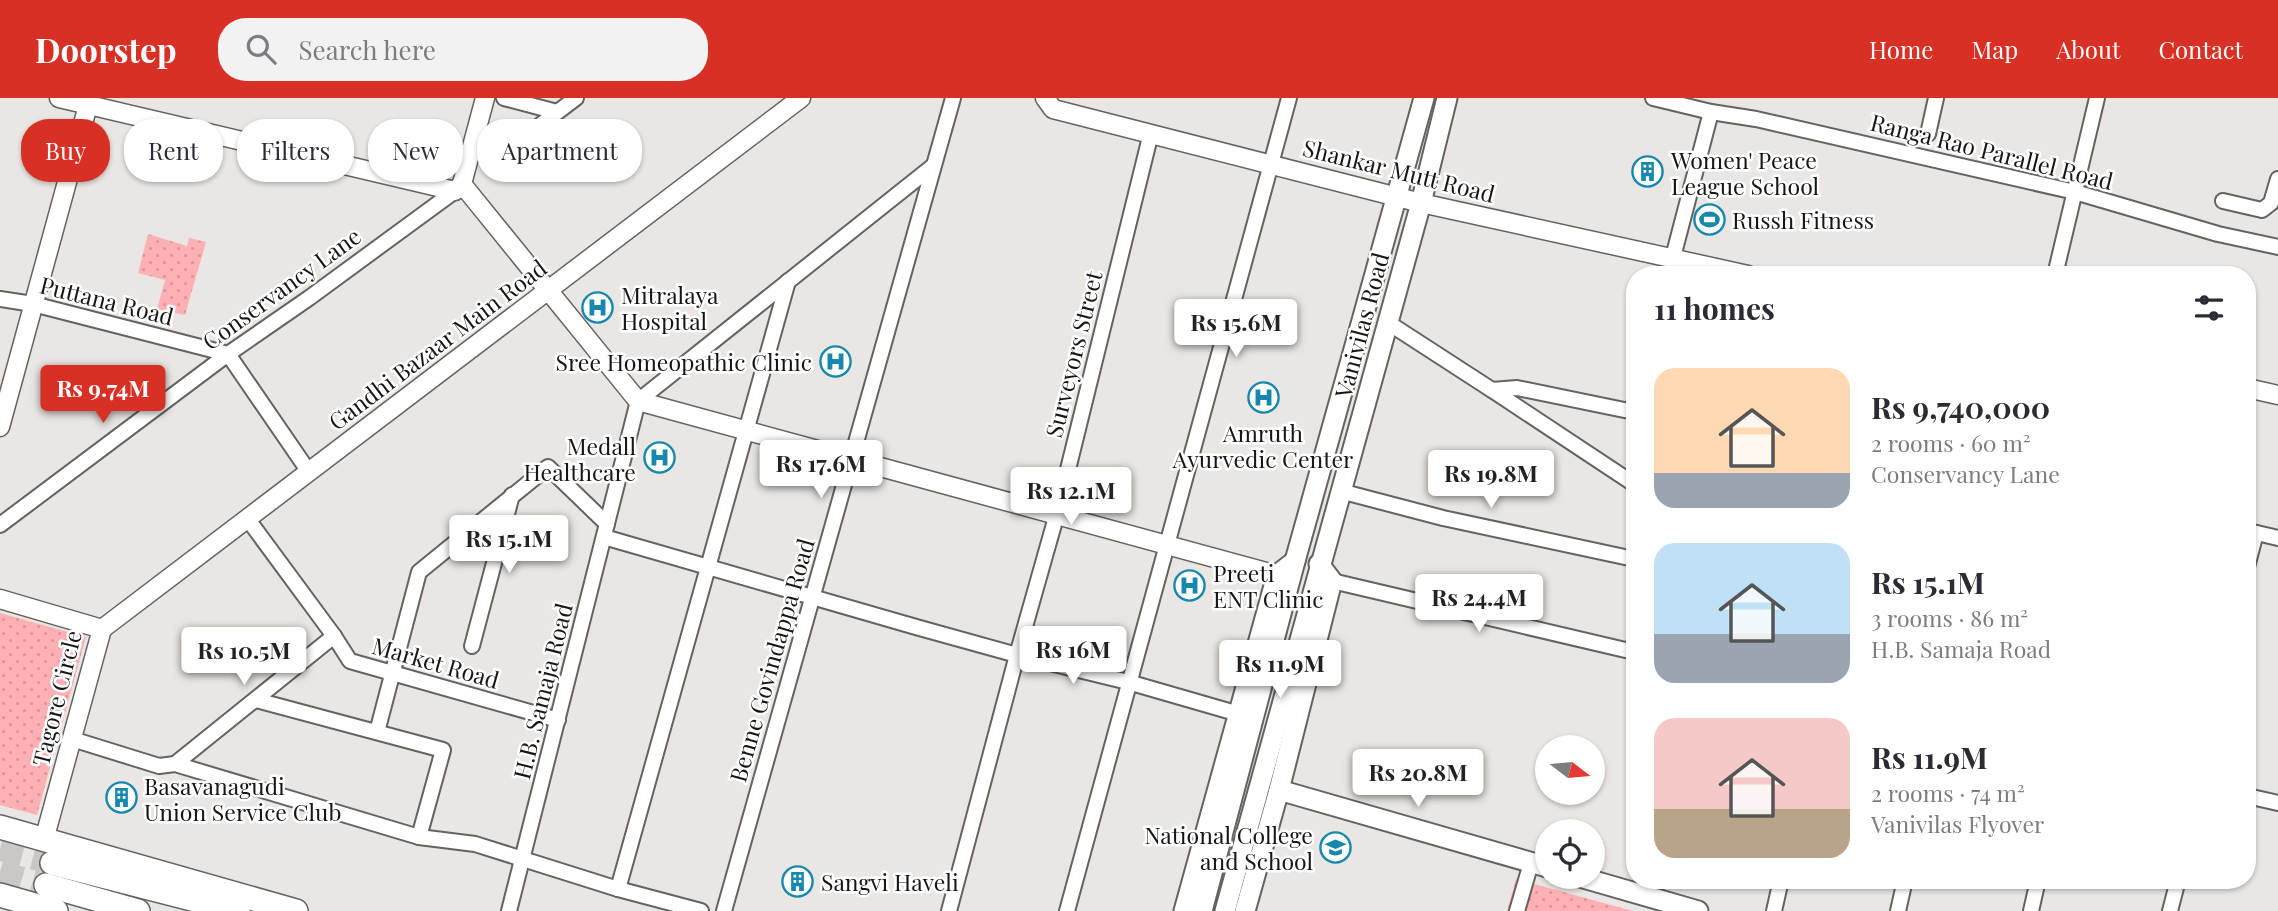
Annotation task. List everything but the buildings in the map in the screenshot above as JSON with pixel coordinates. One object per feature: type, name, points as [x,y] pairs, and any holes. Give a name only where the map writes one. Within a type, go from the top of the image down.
[{"type":"main road","name":"Vanivilas Road","points":[[1202,911],[1295,561],[1424,98]]},
{"type":"main road","name":"Vanivilas Road","points":[[1225,911],[1421,203],[1447,98]]},
{"type":"main road","points":[[1184,911],[1277,575],[1295,561]]},
{"type":"main road","points":[[1245,911],[1332,581],[1320,564]]},
{"type":"main road","points":[[1279,790],[1535,864]]},
{"type":"main road","points":[[0,827],[296,911]]},
{"type":"main road","points":[[138,911],[49,874],[239,911]]},
{"type":"main road","points":[[1605,884],[1698,911]]},
{"type":"main road","points":[[0,895],[56,911]]},
{"type":"street","points":[[59,98],[89,101],[459,187],[548,290],[638,401],[1277,575]]},
{"type":"street","points":[[459,187],[485,98]]},
{"type":"street","points":[[504,98],[557,112]]},
{"type":"street","points":[[548,119],[576,98]]},
{"type":"street","name":"Gandhi Bazaar Main Road","points":[[102,629],[801,98]]},
{"type":"street","name":"Benne Govindappa Road","points":[[724,911],[953,98]]},
{"type":"street","points":[[1067,911],[1289,98]]},
{"type":"street","name":"Ranga Rao Parallel Road","points":[[1653,98],[2075,192],[2218,234],[2278,247]]},
{"type":"street","points":[[1928,134],[1936,98]]},
{"type":"street","points":[[2057,266],[2096,98]]},
{"type":"street","points":[[0,427],[89,101]]},
{"type":"street","name":"Shankar Mutt Road","points":[[1055,102],[1151,133],[1397,197],[1710,266]]},
{"type":"street","points":[[1673,257],[1711,112]]},
{"type":"street","name":"Surveyors Street","points":[[949,911],[1056,515],[1151,133]]},
{"type":"street","points":[[638,401],[933,166]]},
{"type":"street","points":[[2223,201],[2262,210],[2271,203],[2278,179]]},
{"type":"street","name":"Conservancy Lane","points":[[0,525],[228,354],[459,187]]},
{"type":"street","points":[[618,889],[788,281]]},
{"type":"street","name":"Puttana Road","points":[[0,299],[33,304],[228,354]]},
{"type":"street","points":[[1387,322],[1626,479]]},
{"type":"street","points":[[228,354],[309,472]]},
{"type":"street","points":[[1492,390],[1517,388],[1626,410]]},
{"type":"street","points":[[2256,390],[2278,395]]},
{"type":"street","name":"H.B. Samaja Road","points":[[509,911],[638,401]]},
{"type":"street","points":[[377,732],[419,572],[548,467],[606,531],[708,567],[1017,655],[1128,682],[1239,714]]},
{"type":"street","points":[[1340,491],[1443,518],[1626,557]]},
{"type":"street","points":[[472,646],[512,495]]},
{"type":"street","name":"Market Road","points":[[247,518],[350,661],[558,720]]},
{"type":"street","points":[[2256,533],[2278,538]]},
{"type":"street","points":[[1332,581],[1626,650]]},
{"type":"street","name":"Tagore Circle","points":[[0,599],[102,629],[44,839]]},
{"type":"street","points":[[175,764],[334,636]]},
{"type":"street","points":[[256,700],[443,750],[419,837]]},
{"type":"street","points":[[72,739],[159,766],[175,764],[419,837],[475,844],[523,861],[701,911]]},
{"type":"street","points":[[2256,798],[2278,803]]},
{"type":"street","points":[[1517,911],[1535,873]]},
{"type":"street","points":[[1774,911],[1779,889]]},
{"type":"street","points":[[1898,911],[1903,889]]},
{"type":"street","points":[[2031,911],[2036,889]]},
{"type":"street","points":[[2170,911],[2176,889]]},
{"type":"shaded area","points":[[148,234],[187,246],[189,238],[206,242],[185,315],[157,309],[165,280],[138,273]]},
{"type":"shaded area","points":[[0,613],[86,637],[37,815],[0,805]]},
{"type":"shaded area","points":[[1516,879],[1535,884],[1535,889],[1553,889],[1633,911],[1507,911]]},
{"type":"tunnel","points":[[0,849],[52,863]]},
{"type":"tunnel","points":[[0,872],[46,885]]},
{"type":"place","name":"Women' Peace League School","points":[[1648,172]]},
{"type":"place","name":"Russh Fitness","points":[[1709,219]]},
{"type":"place","name":"Mitralaya Hospital","points":[[598,307]]},
{"type":"place","name":"Sree Homeopathic Clinic","points":[[835,361]]},
{"type":"place","name":"Amruth Ayurvedic Center","points":[[1263,398]]},
{"type":"place","name":"Medall Healthcare","points":[[659,458]]},
{"type":"place","name":"Preeti ENT Clinic","points":[[1190,585]]},
{"type":"place","name":"Basavanagudi Union Service Club","points":[[121,798]]},
{"type":"place","name":"National College and School","points":[[1336,847]]},
{"type":"place","name":"Sangvi Haveli","points":[[798,881]]}]
